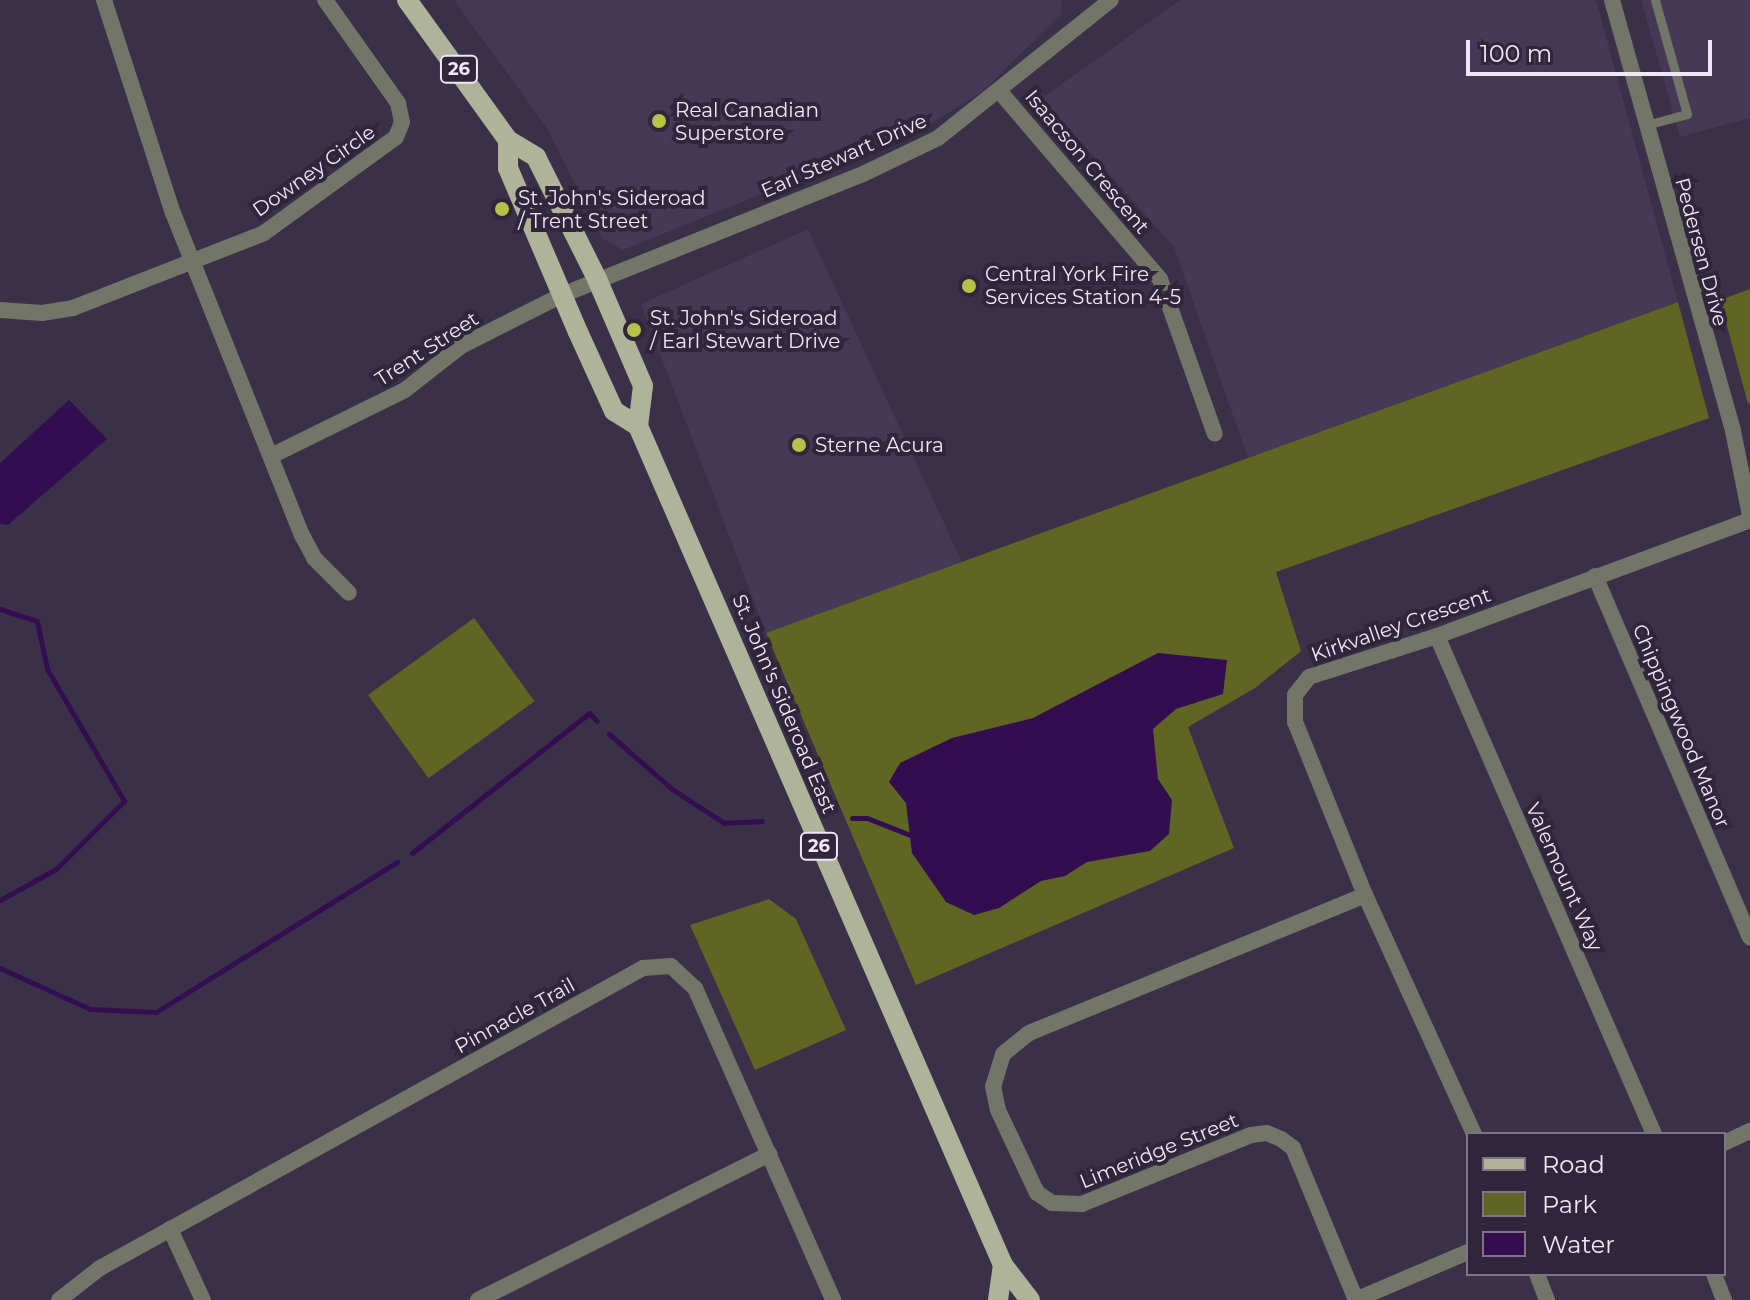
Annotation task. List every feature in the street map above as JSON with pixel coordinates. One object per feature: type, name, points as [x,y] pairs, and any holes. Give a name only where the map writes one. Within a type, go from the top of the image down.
[{"type":"main road","name":"St. John's Sideroad East","points":[[407,0],[508,140],[536,157],[597,279],[643,386],[638,426],[1003,1265],[1030,1300]]},
{"type":"main road","name":"St. John's Sideroad East","points":[[508,140],[508,168],[614,411],[638,426]]},
{"type":"main road","points":[[998,1300],[1003,1265]]},
{"type":"street","points":[[104,0],[141,125],[271,456],[314,558],[349,593]]},
{"type":"street","name":"Downey Circle","points":[[192,261],[264,233],[396,137],[402,122],[398,103],[325,0]]},
{"type":"street","name":"Earl Stewart Drive","points":[[562,295],[863,174],[938,138],[1001,93],[1092,6],[1111,0]]},
{"type":"street","name":"Pedersen Drive","points":[[1612,0],[1733,431],[1750,518]]},
{"type":"street","name":"Isaacson Crescent","points":[[1001,93],[1160,279],[1215,434]]},
{"type":"street","points":[[0,310],[42,313],[73,308],[192,261]]},
{"type":"street","name":"Trent Street","points":[[271,456],[405,390],[461,346],[562,295]]},
{"type":"street","name":"Kirkvalley Crescent","points":[[1473,1132],[1365,895],[1295,722],[1295,695],[1309,677],[1437,636],[1750,518]]},
{"type":"street","name":"Chippingwood Manor","points":[[1595,576],[1750,937]]},
{"type":"street","name":"Valemount Way","points":[[1437,636],[1653,1132]]},
{"type":"street","name":"Limeridge Street","points":[[1356,1300],[1293,1148],[1281,1139],[1267,1133],[1251,1135],[1082,1204],[1066,1206],[1037,1193],[998,1110],[993,1087],[1003,1054],[1029,1033],[1365,895]]},
{"type":"street","name":"Pinnacle Trail","points":[[59,1300],[100,1268],[643,968],[671,966],[695,988],[833,1300]]},
{"type":"street","points":[[1726,1142],[1750,1131]]},
{"type":"street","points":[[478,1300],[769,1154]]},
{"type":"street","points":[[170,1229],[203,1300]]},
{"type":"street","points":[[1356,1300],[1466,1253]]},
{"type":"street","points":[[1538,1276],[1547,1300]]},
{"type":"street","points":[[1715,1276],[1724,1300]]},
{"type":"lane","points":[[1646,125],[1687,114],[1655,0]]},
{"type":"shaded area","points":[[454,0],[1061,0],[1061,14],[983,91],[919,131],[623,250],[602,238],[547,128]]},
{"type":"shaded area","points":[[1180,0],[1596,0],[1678,302],[1248,458],[1174,247],[1042,98]]},
{"type":"shaded area","points":[[1641,0],[1750,0],[1750,118],[1680,137]]},
{"type":"shaded area","points":[[808,229],[962,562],[766,633],[641,304]]},
{"type":"green space","points":[[1750,289],[1750,403],[1748,404],[1720,300]]},
{"type":"green space","points":[[1678,302],[1709,418],[1276,572],[1301,651],[1255,688],[1188,727],[1234,848],[916,985],[766,633]]},
{"type":"green space","points":[[474,618],[535,701],[429,778],[368,695]]},
{"type":"green space","points":[[769,899],[796,919],[846,1030],[755,1070],[690,925]]},
{"type":"water","points":[[69,400],[107,439],[8,525],[0,524],[0,463]]},
{"type":"water","points":[[1158,653],[1227,660],[1223,694],[1176,709],[1153,729],[1158,779],[1172,800],[1169,834],[1150,851],[1087,862],[1065,876],[1041,881],[999,908],[974,915],[946,902],[912,853],[906,803],[889,782],[900,763],[952,738],[1033,718]]},
{"type":"waterway","points":[[0,609],[37,621],[47,669],[124,801],[56,869],[0,900]]},
{"type":"waterway","points":[[412,853],[589,713],[597,721]]},
{"type":"waterway","points":[[609,734],[672,789],[724,823],[762,821]]},
{"type":"waterway","points":[[852,818],[867,818],[910,835]]},
{"type":"waterway","points":[[0,968],[90,1009],[156,1012],[397,862]]},
{"type":"place","name":"Real Canadian Superstore","points":[[659,121]]},
{"type":"place","name":"St. John's Sideroad / Trent Street","points":[[502,209]]},
{"type":"place","name":"Central York Fire Services Station 4-5","points":[[969,286]]},
{"type":"place","name":"St. John's Sideroad / Earl Stewart Drive","points":[[634,330]]},
{"type":"place","name":"Sterne Acura","points":[[799,445]]}]
